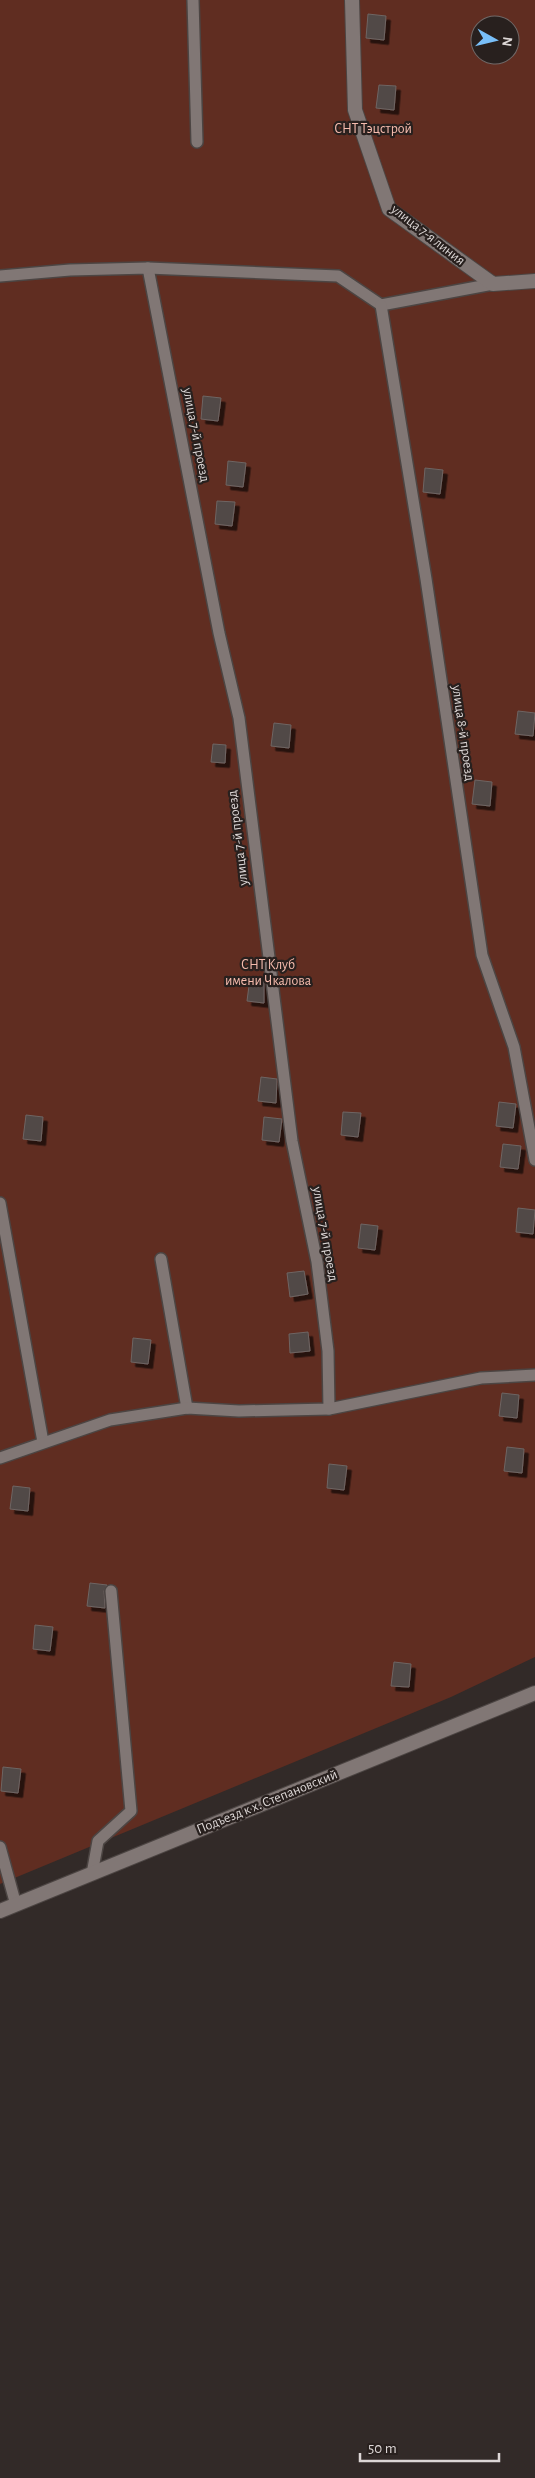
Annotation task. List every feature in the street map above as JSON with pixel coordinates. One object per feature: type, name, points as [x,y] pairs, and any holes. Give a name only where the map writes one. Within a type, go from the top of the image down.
[{"type":"street","name":"улица 7-я линия","points":[[352,0],[355,110],[389,209],[493,284]]},
{"type":"street","points":[[493,284],[535,281]]},
{"type":"street","name":"Подъезд к х. Степановский","points":[[0,1911],[535,1693]]},
{"type":"lane","points":[[193,0],[197,142]]},
{"type":"lane","points":[[0,276],[70,270],[148,268],[338,276],[381,305],[493,284]]},
{"type":"lane","name":"улица 7-й проезд","points":[[148,268],[219,633],[239,718],[292,1141],[317,1262],[328,1351],[329,1408]]},
{"type":"lane","name":"улица 8-й проезд","points":[[381,305],[426,579],[482,955],[514,1046],[535,1160]]},
{"type":"lane","points":[[0,1203],[43,1442]]},
{"type":"lane","points":[[161,1259],[187,1408]]},
{"type":"lane","points":[[0,1458],[110,1420],[187,1408],[239,1411],[329,1408],[481,1378],[535,1375]]},
{"type":"lane","points":[[92,1874],[98,1841],[131,1811],[111,1591]]},
{"type":"lane","points":[[0,1847],[16,1905]]},
{"type":"green space","name":"СНТ Клуб имени Чкалова","points":[[0,0],[535,0],[535,1657],[451,1697],[0,1884]]},
{"type":"building","points":[[368,14],[386,16],[384,40],[366,38]]},
{"type":"building","points":[[379,85],[396,86],[394,110],[376,108]]},
{"type":"building","points":[[203,396],[221,398],[218,421],[201,419]]},
{"type":"building","points":[[228,461],[246,463],[243,487],[226,485]]},
{"type":"building","points":[[425,468],[443,470],[440,494],[423,492]]},
{"type":"building","points":[[217,501],[235,502],[232,526],[215,524]]},
{"type":"building","points":[[518,711],[535,713],[533,736],[515,734]]},
{"type":"building","points":[[274,723],[291,725],[289,748],[271,746]]},
{"type":"building","points":[[213,744],[226,745],[225,763],[211,762]]},
{"type":"building","points":[[475,780],[492,782],[490,806],[472,804]]},
{"type":"building","points":[[250,978],[264,979],[264,1003],[247,1001]]},
{"type":"building","points":[[261,1077],[277,1079],[276,1103],[258,1101]]},
{"type":"building","points":[[499,1102],[516,1104],[513,1128],[496,1126]]},
{"type":"building","points":[[343,1112],[361,1113],[358,1137],[341,1135]]},
{"type":"building","points":[[26,1115],[43,1117],[41,1141],[23,1139]]},
{"type":"building","points":[[264,1117],[282,1119],[279,1142],[262,1140]]},
{"type":"building","points":[[503,1144],[521,1146],[518,1169],[500,1167]]},
{"type":"building","points":[[518,1208],[535,1210],[533,1234],[516,1232]]},
{"type":"building","points":[[361,1224],[378,1226],[375,1250],[358,1248]]},
{"type":"building","points":[[304,1271],[308,1294],[290,1297],[287,1273]]},
{"type":"building","points":[[308,1332],[310,1351],[290,1353],[289,1334]]},
{"type":"building","points":[[133,1338],[151,1340],[148,1364],[131,1362]]},
{"type":"building","points":[[502,1393],[519,1395],[517,1418],[499,1416]]},
{"type":"building","points":[[507,1447],[524,1449],[522,1473],[504,1471]]},
{"type":"building","points":[[329,1464],[347,1466],[344,1490],[327,1488]]},
{"type":"building","points":[[13,1486],[30,1488],[28,1511],[10,1509]]},
{"type":"building","points":[[90,1583],[107,1585],[104,1591],[105,1608],[87,1606]]},
{"type":"building","points":[[35,1625],[53,1627],[50,1651],[33,1649]]},
{"type":"building","points":[[394,1662],[411,1664],[409,1687],[391,1686]]},
{"type":"building","points":[[3,1767],[21,1769],[18,1793],[1,1791]]},
{"type":"park label","name":"СНТ Тэцстрой","points":[[373,129]]}]
